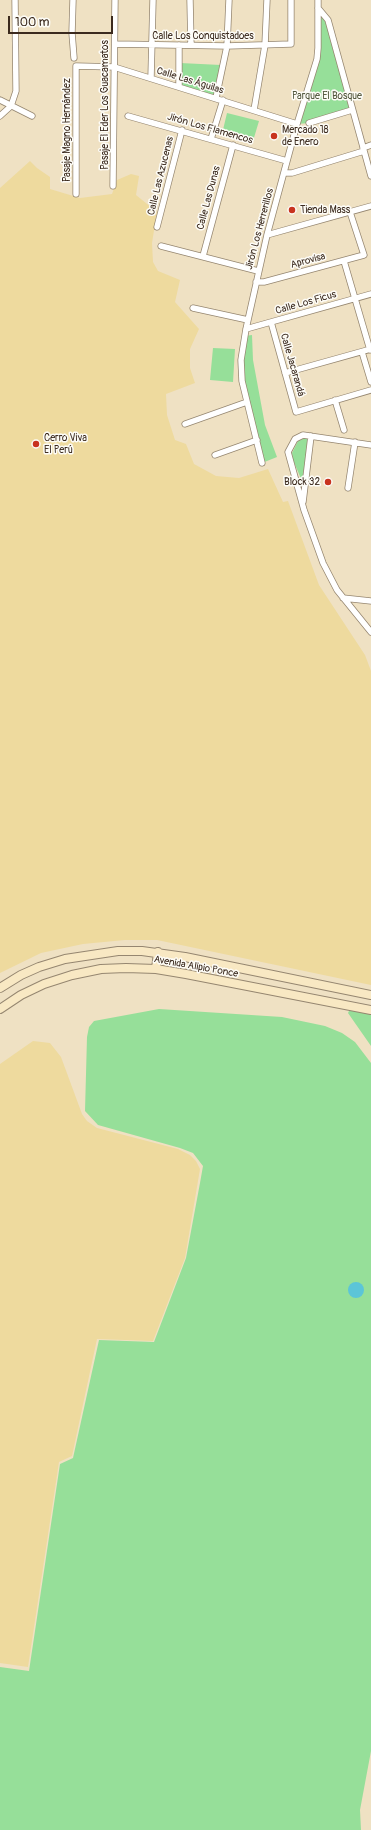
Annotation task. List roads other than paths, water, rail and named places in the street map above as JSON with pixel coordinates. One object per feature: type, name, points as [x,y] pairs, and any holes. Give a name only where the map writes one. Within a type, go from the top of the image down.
[{"type":"main road","name":"Avenida Alipio Ponce","points":[[0,988],[21,975],[39,967],[65,960],[118,951],[158,952],[371,995]]},
{"type":"main road","points":[[156,969],[158,952]]},
{"type":"main road","name":"Avenida Alipio Ponce","points":[[0,1009],[21,995],[44,984],[72,975],[101,969],[126,968],[156,969],[371,1010]]},
{"type":"street","points":[[0,116],[10,106],[16,91],[15,0]]},
{"type":"street","points":[[73,0],[72,33],[74,58]]},
{"type":"street","name":"Pasaje El Eder Los Guacamatos","points":[[114,186],[115,0]]},
{"type":"street","points":[[151,78],[153,0]]},
{"type":"street","points":[[190,0],[191,45]]},
{"type":"street","points":[[216,98],[227,46],[229,0]]},
{"type":"street","points":[[254,110],[265,45],[267,0]]},
{"type":"street","name":"Calle Los Conquistadoes","points":[[115,44],[227,46],[291,44],[291,0]]},
{"type":"street","name":"Jirón Los Herrerillos","points":[[262,463],[242,381],[241,360],[258,271],[267,235],[297,124],[317,59],[318,0]]},
{"type":"street","points":[[318,8],[328,20],[371,176]]},
{"type":"street","points":[[179,45],[179,86]]},
{"type":"street","name":"Calle Las Águilas","points":[[76,66],[114,67],[297,124]]},
{"type":"street","name":"Pasaje Magno Hernández","points":[[76,66],[76,194]]},
{"type":"street","points":[[0,100],[32,116]]},
{"type":"street","points":[[211,138],[223,100]]},
{"type":"street","points":[[309,123],[352,110]]},
{"type":"street","name":"Jirón Los Flamencos","points":[[128,116],[211,138],[287,161]]},
{"type":"street","name":"Calle Las Azucenas","points":[[157,227],[182,130]]},
{"type":"street","name":"Calle Las Dunas","points":[[203,256],[233,145]]},
{"type":"street","points":[[284,173],[292,173],[364,149],[371,145]]},
{"type":"street","points":[[267,235],[371,206]]},
{"type":"street","name":"Aprovisa","points":[[256,282],[264,282],[364,255],[350,212]]},
{"type":"street","points":[[161,246],[258,271]]},
{"type":"street","points":[[285,373],[370,350],[344,261]]},
{"type":"street","name":"Calle Los Ficus","points":[[246,329],[371,294]]},
{"type":"street","points":[[193,308],[248,320]]},
{"type":"street","name":"Calle Jacarandá","points":[[271,322],[296,412],[334,400]]},
{"type":"street","points":[[362,352],[371,382]]},
{"type":"street","points":[[344,430],[334,400],[371,390]]},
{"type":"street","points":[[185,424],[247,402]]},
{"type":"street","points":[[371,445],[303,435],[295,439],[288,452],[303,505],[323,563],[337,590],[371,632]]},
{"type":"street","points":[[303,505],[311,436]]},
{"type":"street","points":[[215,455],[257,440]]},
{"type":"street","points":[[348,488],[355,442]]},
{"type":"street","points":[[344,598],[371,601]]},
{"type":"water","points":[[353,1282],[359,1282],[364,1287],[362,1296],[359,1298],[353,1298],[348,1293],[348,1287]]},
{"type":"place","name":"Mercado 18 de Enero","points":[[274,136]]},
{"type":"place","name":"Tienda Mass","points":[[292,210]]},
{"type":"place","name":"Cerro Viva El Perú","points":[[36,444]]},
{"type":"place","name":"Block 32","points":[[328,482]]},
{"type":"park label","name":"Parque El Bosque","points":[[327,96]]}]
